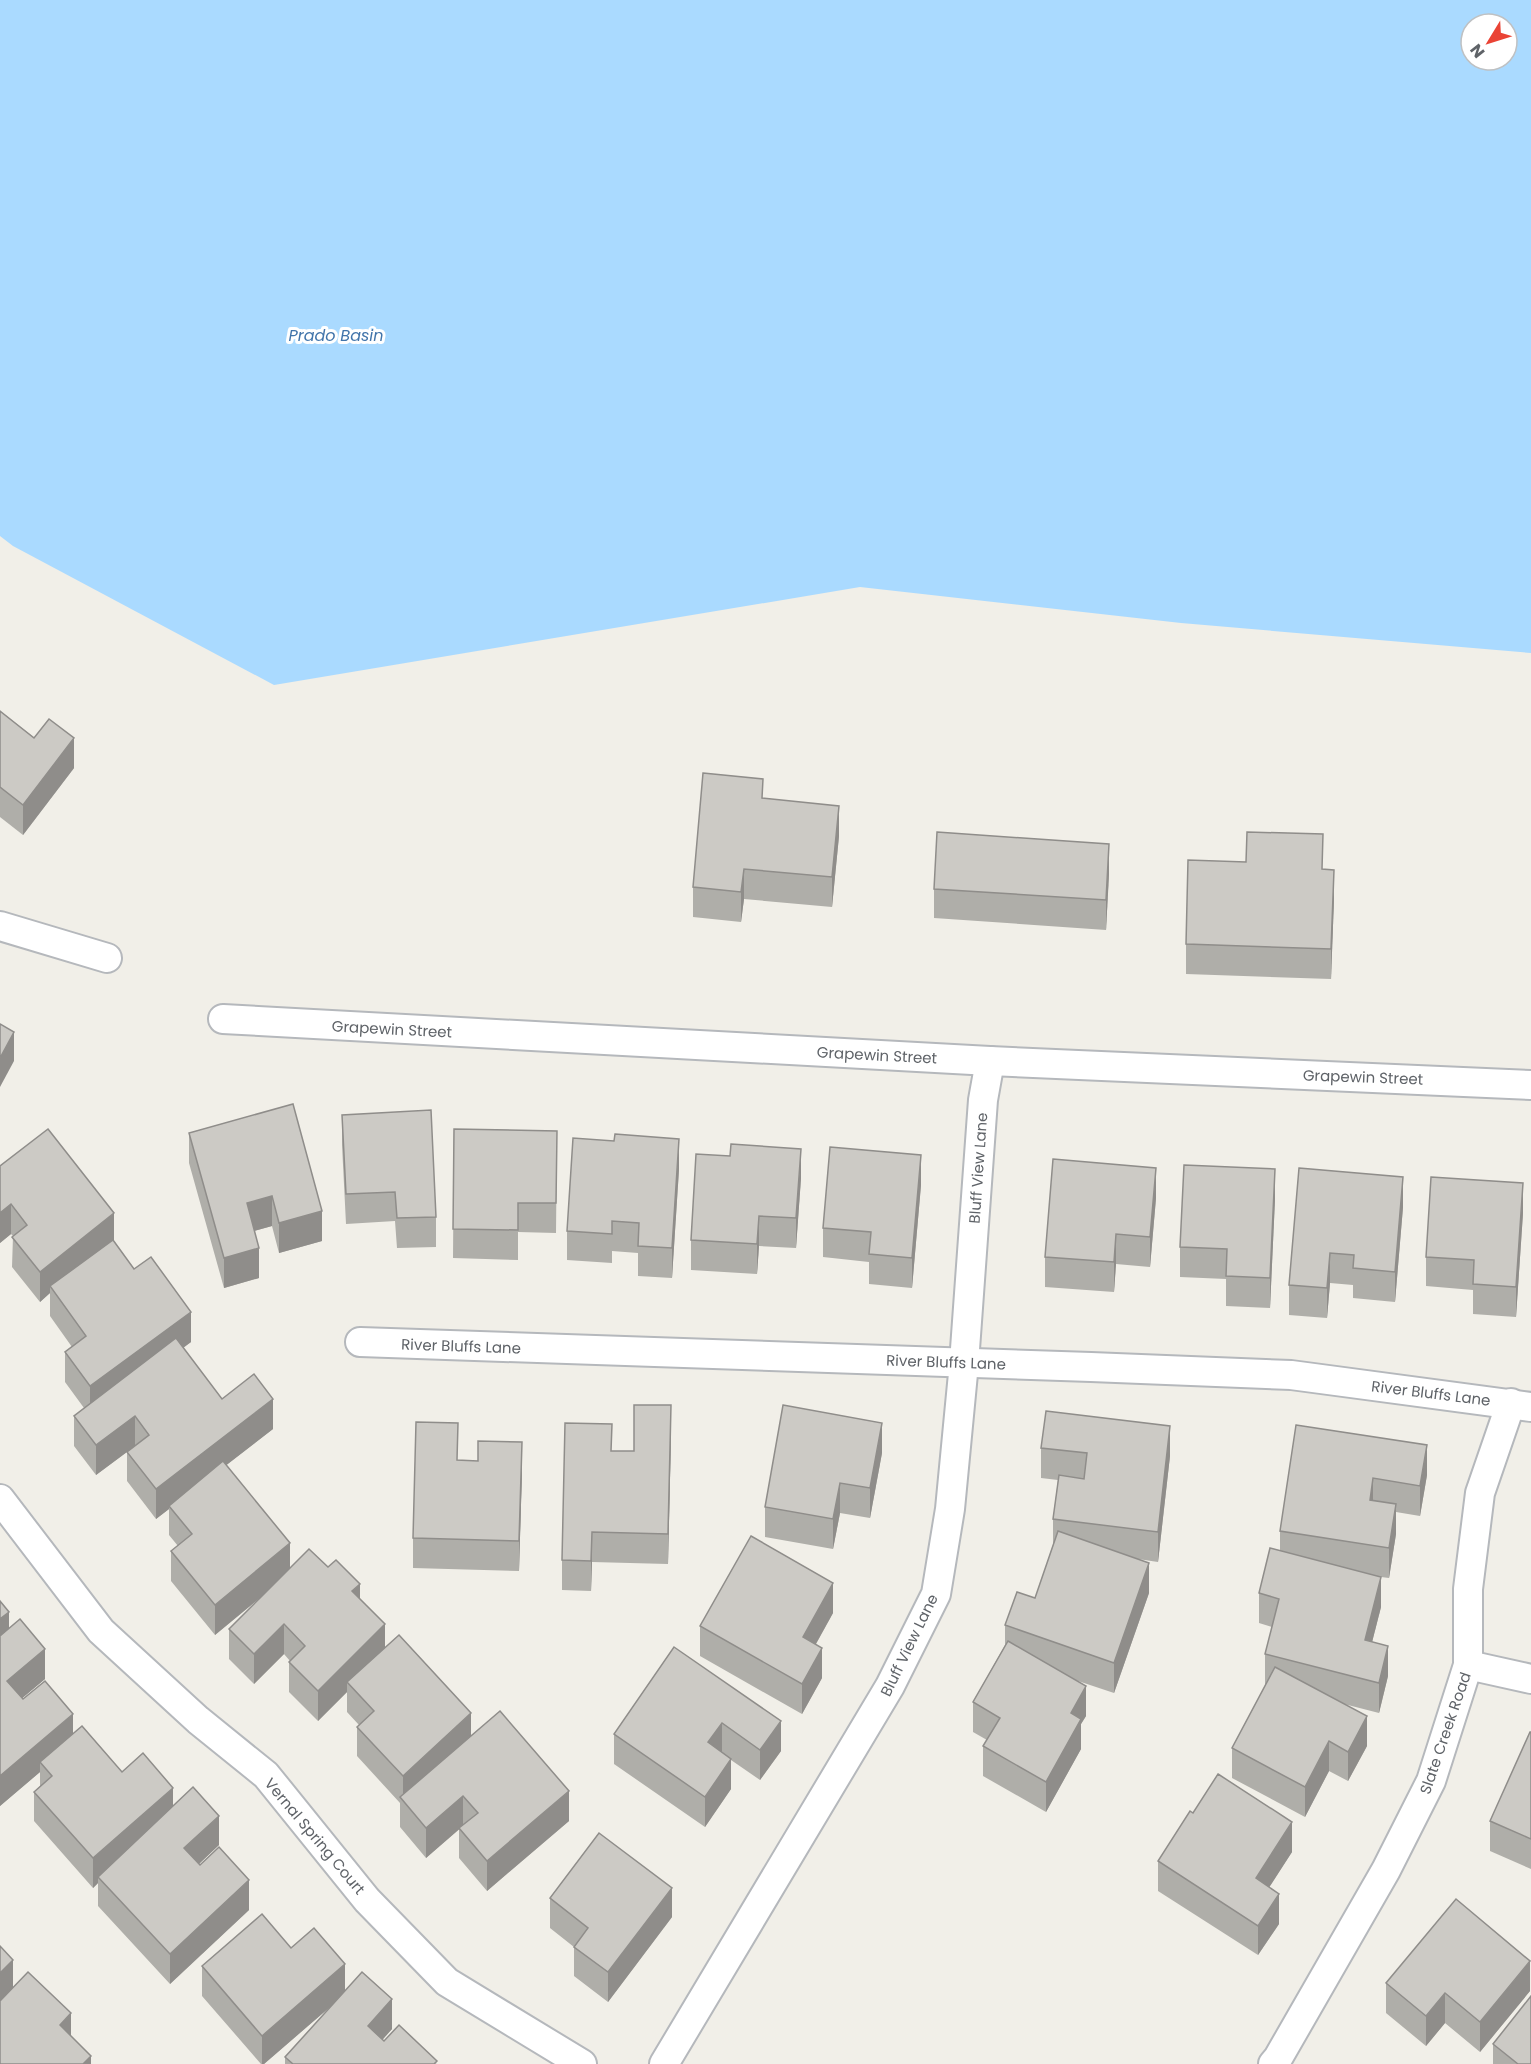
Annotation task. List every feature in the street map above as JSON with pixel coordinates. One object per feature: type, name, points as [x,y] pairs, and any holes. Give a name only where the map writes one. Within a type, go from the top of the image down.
[{"type":"street","points":[[0,926],[106,958]]},
{"type":"street","name":"Grapewin Street","points":[[224,1019],[990,1061],[1531,1085]]},
{"type":"street","name":"Bluff View Lane","points":[[664,2064],[890,1686],[936,1594],[950,1509],[964,1363],[983,1100],[990,1061]]},
{"type":"street","name":"River Bluffs Lane","points":[[360,1342],[1291,1376],[1521,1405]]},
{"type":"street","name":"Slate Creek Road","points":[[1280,2062],[1386,1870],[1431,1781],[1468,1665],[1468,1590],[1480,1492],[1521,1405]]},
{"type":"street","name":"Vernal Spring Court","points":[[0,1499],[101,1630],[198,1720],[266,1775],[367,1900],[447,1982],[582,2064]]},
{"type":"street","points":[[1468,1665],[1531,1679]]},
{"type":"water","name":"Prado Basin","points":[[0,0],[1531,0],[1531,653],[1181,623],[860,587],[274,685],[13,546],[0,536]]},
{"type":"building","points":[[0,711],[34,738],[49,719],[74,738],[23,805],[0,787]]},
{"type":"building","points":[[703,773],[763,779],[762,798],[839,806],[832,877],[744,869],[741,892],[693,887]]},
{"type":"building","points":[[937,832],[1109,844],[1106,900],[934,889]]},
{"type":"building","points":[[1247,832],[1323,834],[1322,869],[1334,870],[1331,949],[1186,944],[1188,860],[1246,862]]},
{"type":"building","points":[[0,1024],[14,1032],[0,1058]]},
{"type":"building","points":[[293,1104],[322,1211],[279,1223],[272,1196],[247,1203],[259,1248],[224,1258],[189,1133]]},
{"type":"building","points":[[431,1110],[436,1217],[397,1218],[395,1192],[346,1194],[342,1115]]},
{"type":"building","points":[[48,1129],[114,1213],[40,1272],[12,1237],[27,1225],[11,1204],[0,1213],[0,1166]]},
{"type":"building","points":[[454,1129],[557,1131],[556,1203],[518,1203],[518,1230],[453,1229]]},
{"type":"building","points":[[615,1134],[679,1139],[672,1248],[638,1246],[639,1223],[612,1221],[612,1234],[567,1231],[573,1138],[614,1141]]},
{"type":"building","points":[[731,1144],[801,1149],[796,1218],[759,1216],[757,1244],[691,1240],[696,1154],[730,1156]]},
{"type":"building","points":[[830,1147],[921,1155],[912,1258],[869,1254],[871,1232],[823,1228]]},
{"type":"building","points":[[1053,1159],[1156,1168],[1150,1237],[1116,1234],[1114,1262],[1045,1257]]},
{"type":"building","points":[[1184,1165],[1275,1169],[1270,1278],[1226,1276],[1227,1249],[1180,1247]]},
{"type":"building","points":[[1299,1168],[1403,1177],[1395,1272],[1353,1268],[1354,1255],[1330,1253],[1327,1288],[1289,1285]]},
{"type":"building","points":[[1431,1177],[1523,1183],[1516,1287],[1473,1284],[1474,1260],[1426,1257]]},
{"type":"building","points":[[113,1240],[134,1269],[151,1257],[191,1312],[90,1386],[65,1352],[86,1336],[50,1286]]},
{"type":"building","points":[[176,1338],[222,1399],[254,1374],[273,1399],[156,1489],[127,1452],[149,1435],[135,1416],[96,1445],[74,1416]]},
{"type":"building","points":[[634,1405],[671,1405],[668,1534],[592,1532],[591,1561],[562,1560],[565,1423],[612,1424],[611,1451],[634,1451]]},
{"type":"building","points":[[783,1405],[882,1423],[870,1488],[840,1483],[833,1519],[765,1507]]},
{"type":"building","points":[[1046,1411],[1170,1426],[1158,1532],[1053,1519],[1059,1475],[1084,1479],[1087,1453],[1041,1448]]},
{"type":"building","points":[[416,1422],[458,1423],[457,1460],[478,1461],[478,1441],[522,1442],[519,1541],[413,1538]]},
{"type":"building","points":[[1296,1425],[1427,1445],[1420,1486],[1373,1478],[1370,1500],[1396,1504],[1389,1548],[1280,1531]]},
{"type":"building","points":[[223,1461],[290,1543],[215,1605],[171,1551],[192,1534],[169,1506]]},
{"type":"building","points":[[1058,1531],[1149,1563],[1114,1663],[1005,1625],[1017,1592],[1035,1598]]},
{"type":"building","points":[[751,1536],[833,1583],[803,1637],[822,1648],[802,1684],[700,1626]]},
{"type":"building","points":[[1270,1548],[1381,1577],[1365,1640],[1388,1646],[1379,1683],[1265,1654],[1279,1599],[1259,1593]]},
{"type":"building","points":[[309,1549],[328,1567],[336,1560],[360,1584],[352,1591],[385,1624],[318,1691],[289,1662],[305,1646],[284,1624],[254,1654],[229,1629]]},
{"type":"building","points":[[0,1601],[9,1612],[0,1619]]},
{"type":"building","points":[[20,1619],[45,1649],[7,1681],[23,1699],[45,1681],[73,1714],[0,1776],[0,1636]]},
{"type":"building","points":[[399,1635],[471,1713],[403,1776],[357,1727],[374,1711],[347,1682]]},
{"type":"building","points":[[1008,1641],[1086,1686],[1071,1713],[1081,1719],[1046,1782],[983,1746],[1000,1718],[973,1702]]},
{"type":"building","points":[[674,1647],[781,1721],[760,1750],[722,1723],[708,1742],[731,1759],[705,1797],[614,1734]]},
{"type":"building","points":[[1275,1667],[1367,1716],[1348,1752],[1329,1741],[1305,1787],[1232,1748]]},
{"type":"building","points":[[500,1711],[569,1791],[487,1861],[459,1828],[478,1813],[463,1796],[426,1828],[400,1797]]},
{"type":"building","points":[[82,1726],[122,1772],[143,1753],[173,1788],[93,1858],[34,1792],[52,1776],[40,1762]]},
{"type":"building","points":[[1531,1732],[1531,1839],[1490,1821]]},
{"type":"building","points":[[1218,1774],[1292,1822],[1256,1878],[1279,1894],[1258,1926],[1158,1861],[1190,1811],[1193,1813]]},
{"type":"building","points":[[193,1787],[219,1816],[184,1848],[200,1865],[219,1847],[249,1880],[170,1954],[98,1877]]},
{"type":"building","points":[[599,1833],[672,1888],[608,1972],[574,1947],[588,1928],[550,1898]]},
{"type":"building","points":[[1456,1899],[1530,1961],[1480,2022],[1445,1993],[1426,2016],[1386,1983]]},
{"type":"building","points":[[262,1914],[291,1948],[314,1928],[345,1964],[262,2036],[202,1966]]},
{"type":"building","points":[[0,1946],[13,1960],[0,1973]]},
{"type":"building","points":[[28,1972],[71,2013],[60,2025],[91,2056],[83,2064],[0,2064],[0,2001]]},
{"type":"building","points":[[362,1972],[392,1999],[368,2026],[384,2041],[399,2025],[437,2061],[434,2064],[293,2064],[285,2057]]},
{"type":"building","points":[[1531,1996],[1531,2064],[1518,2064],[1493,2044]]}]
